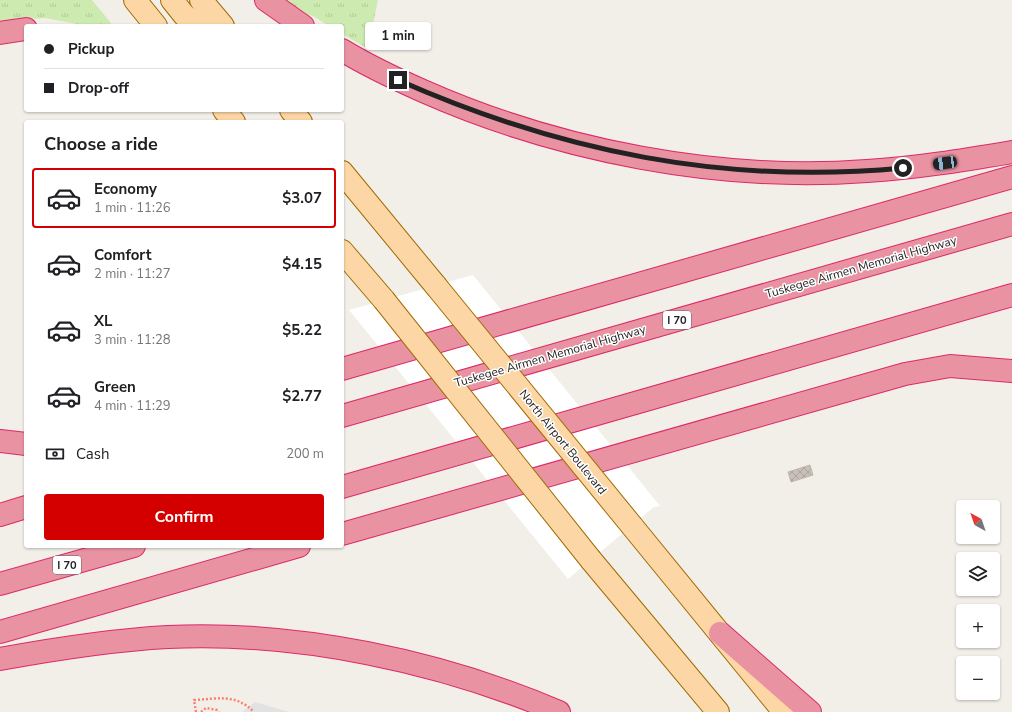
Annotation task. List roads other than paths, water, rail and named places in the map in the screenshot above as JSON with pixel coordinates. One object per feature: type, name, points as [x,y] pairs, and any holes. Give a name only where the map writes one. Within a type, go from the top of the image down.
[{"type":"highway","points":[[266,0],[300,24]]},
{"type":"highway","points":[[0,33],[24,29]]},
{"type":"highway","points":[[344,51],[398,80],[485,116],[587,146],[646,158],[733,169],[768,172],[820,173],[866,172],[916,167],[1012,152]]},
{"type":"highway","points":[[344,368],[1012,178]]},
{"type":"highway","name":"Tuskegee Airmen Memorial Highway","points":[[344,415],[1012,224]]},
{"type":"highway","points":[[344,486],[1012,295]]},
{"type":"highway","points":[[344,533],[905,374],[950,366],[1012,371]]},
{"type":"highway","points":[[0,441],[24,444]]},
{"type":"highway","points":[[0,514],[24,508]]},
{"type":"highway","name":"I 70","points":[[0,584],[127,548]]},
{"type":"highway","points":[[0,632],[292,548]]},
{"type":"highway","points":[[720,633],[810,712]]},
{"type":"highway","points":[[0,659],[106,642],[168,637],[240,638],[301,644],[364,653],[430,667],[479,682],[559,712]]},
{"type":"main road","points":[[135,0],[154,24]]},
{"type":"main road","points":[[172,0],[184,15],[195,24]]},
{"type":"main road","points":[[201,0],[221,24]]},
{"type":"main road","points":[[226,112],[232,120]]},
{"type":"main road","points":[[293,112],[299,120]]},
{"type":"main road","name":"North Airport Boulevard","points":[[344,174],[784,712]]},
{"type":"main road","points":[[344,253],[384,300],[591,560],[718,712]]}]
